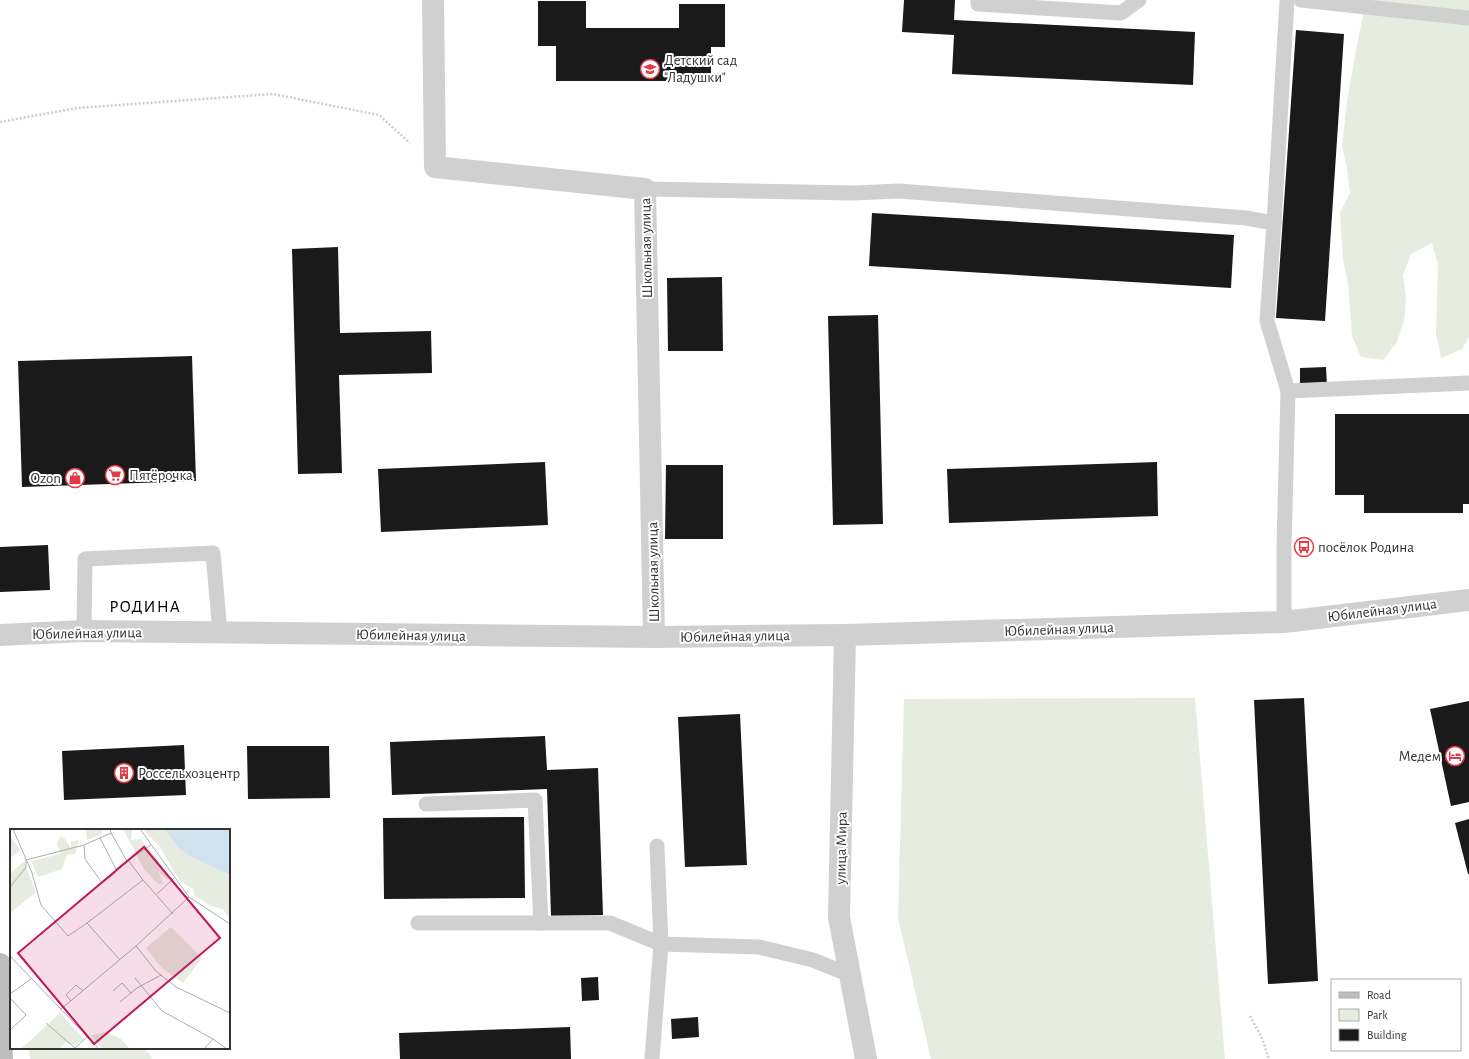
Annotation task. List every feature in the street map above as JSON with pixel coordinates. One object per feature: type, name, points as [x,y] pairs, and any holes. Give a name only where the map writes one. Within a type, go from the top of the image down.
[{"type":"street","points":[[433,0],[435,167]]},
{"type":"street","name":"Школьная улица","points":[[435,167],[645,189],[654,637]]},
{"type":"street","name":"Юбилейная улица","points":[[0,635],[84,631],[654,637],[845,635],[1284,622],[1469,600]]},
{"type":"street","name":"улица Мира","points":[[845,635],[840,917],[866,1059]]},
{"type":"street","points":[[0,970],[2,1059]]},
{"type":"lane","points":[[978,0],[978,4],[1121,13],[1139,0]]},
{"type":"lane","points":[[1284,622],[1284,548],[1288,391],[1267,321],[1286,0]]},
{"type":"lane","points":[[1300,0],[1469,18]]},
{"type":"lane","points":[[645,189],[854,193],[899,191],[1274,222]]},
{"type":"lane","points":[[1288,391],[1469,383]]},
{"type":"lane","points":[[84,631],[85,559],[213,553],[220,633]]},
{"type":"lane","points":[[426,804],[535,800],[541,923]]},
{"type":"lane","points":[[652,1059],[662,944],[657,846]]},
{"type":"lane","points":[[418,923],[610,923],[662,944],[759,947],[813,960],[850,975]]},
{"type":"path","points":[[0,122],[77,108],[273,94],[380,115],[435,167]]},
{"type":"path","points":[[1250,1016],[1262,1038],[1269,1059]]},
{"type":"green space","points":[[1367,0],[1469,0],[1469,337],[1462,349],[1441,358],[1436,333],[1438,265],[1432,243],[1411,254],[1403,275],[1406,298],[1404,321],[1397,342],[1383,360],[1361,357],[1352,336],[1348,283],[1343,260],[1340,213],[1350,193],[1347,168],[1342,146],[1347,101],[1359,34]]},
{"type":"green space","points":[[1195,698],[1225,1059],[931,1059],[898,918],[904,699]]},
{"type":"green space","points":[[29,1049],[143,1049],[149,1053],[152,1059],[30,1059]]},
{"type":"building","points":[[904,0],[955,0],[954,20],[1195,32],[1193,85],[952,74],[954,35],[902,32]]},
{"type":"building","points":[[538,1],[586,1],[586,28],[679,28],[679,4],[725,4],[725,47],[711,47],[711,81],[556,81],[556,46],[538,46]]},
{"type":"building","points":[[1296,30],[1344,34],[1325,321],[1276,318]]},
{"type":"building","points":[[872,213],[1234,235],[1231,288],[869,266]]},
{"type":"building","points":[[338,247],[340,333],[431,331],[432,373],[339,375],[342,473],[298,474],[292,249]]},
{"type":"building","points":[[722,277],[723,351],[668,351],[667,278]]},
{"type":"building","points":[[878,315],[883,524],[833,525],[828,316]]},
{"type":"building","points":[[192,356],[196,481],[22,487],[18,361]]},
{"type":"building","points":[[1326,367],[1327,386],[1300,387],[1300,368]]},
{"type":"building","points":[[1335,414],[1469,414],[1469,504],[1463,504],[1463,513],[1364,513],[1364,495],[1335,495]]},
{"type":"building","points":[[545,462],[548,525],[381,532],[378,469]]},
{"type":"building","points":[[1157,462],[1158,516],[949,523],[947,469]]},
{"type":"building","points":[[666,465],[723,465],[723,539],[665,539]]},
{"type":"building","points":[[48,545],[50,590],[0,592],[0,547]]},
{"type":"building","points":[[1304,698],[1318,981],[1268,984],[1254,700]]},
{"type":"building","name":"Медем","points":[[1469,701],[1469,802],[1451,806],[1430,709]]},
{"type":"building","points":[[740,714],[747,865],[685,867],[678,717]]},
{"type":"building","points":[[545,736],[547,770],[598,768],[603,915],[551,916],[547,789],[392,795],[390,742]]},
{"type":"building","name":"Россельхозцентр","points":[[184,745],[186,795],[64,800],[62,751]]},
{"type":"building","points":[[247,746],[329,746],[330,798],[248,799]]},
{"type":"building","points":[[524,817],[525,898],[384,899],[383,818]]},
{"type":"building","points":[[1469,819],[1469,874],[1468,874],[1455,823]]},
{"type":"building","points":[[598,977],[599,1000],[582,1001],[581,978]]},
{"type":"building","points":[[698,1017],[699,1037],[672,1039],[671,1019]]},
{"type":"building","points":[[570,1027],[571,1059],[400,1059],[399,1033]]},
{"type":"place","name":"Детский сад \"Ладушки\"","points":[[650,69]]},
{"type":"place","name":"Пятёрочка","points":[[115,475]]},
{"type":"place","name":"Ozon","points":[[75,478]]},
{"type":"place","name":"посёлок Родина","points":[[1304,547]]},
{"type":"place","name":"Медем","points":[[1455,756]]},
{"type":"place","name":"Россельхозцентр","points":[[124,773]]},
{"type":"district","name":"РОДИНА","points":[[145,606]]}]
